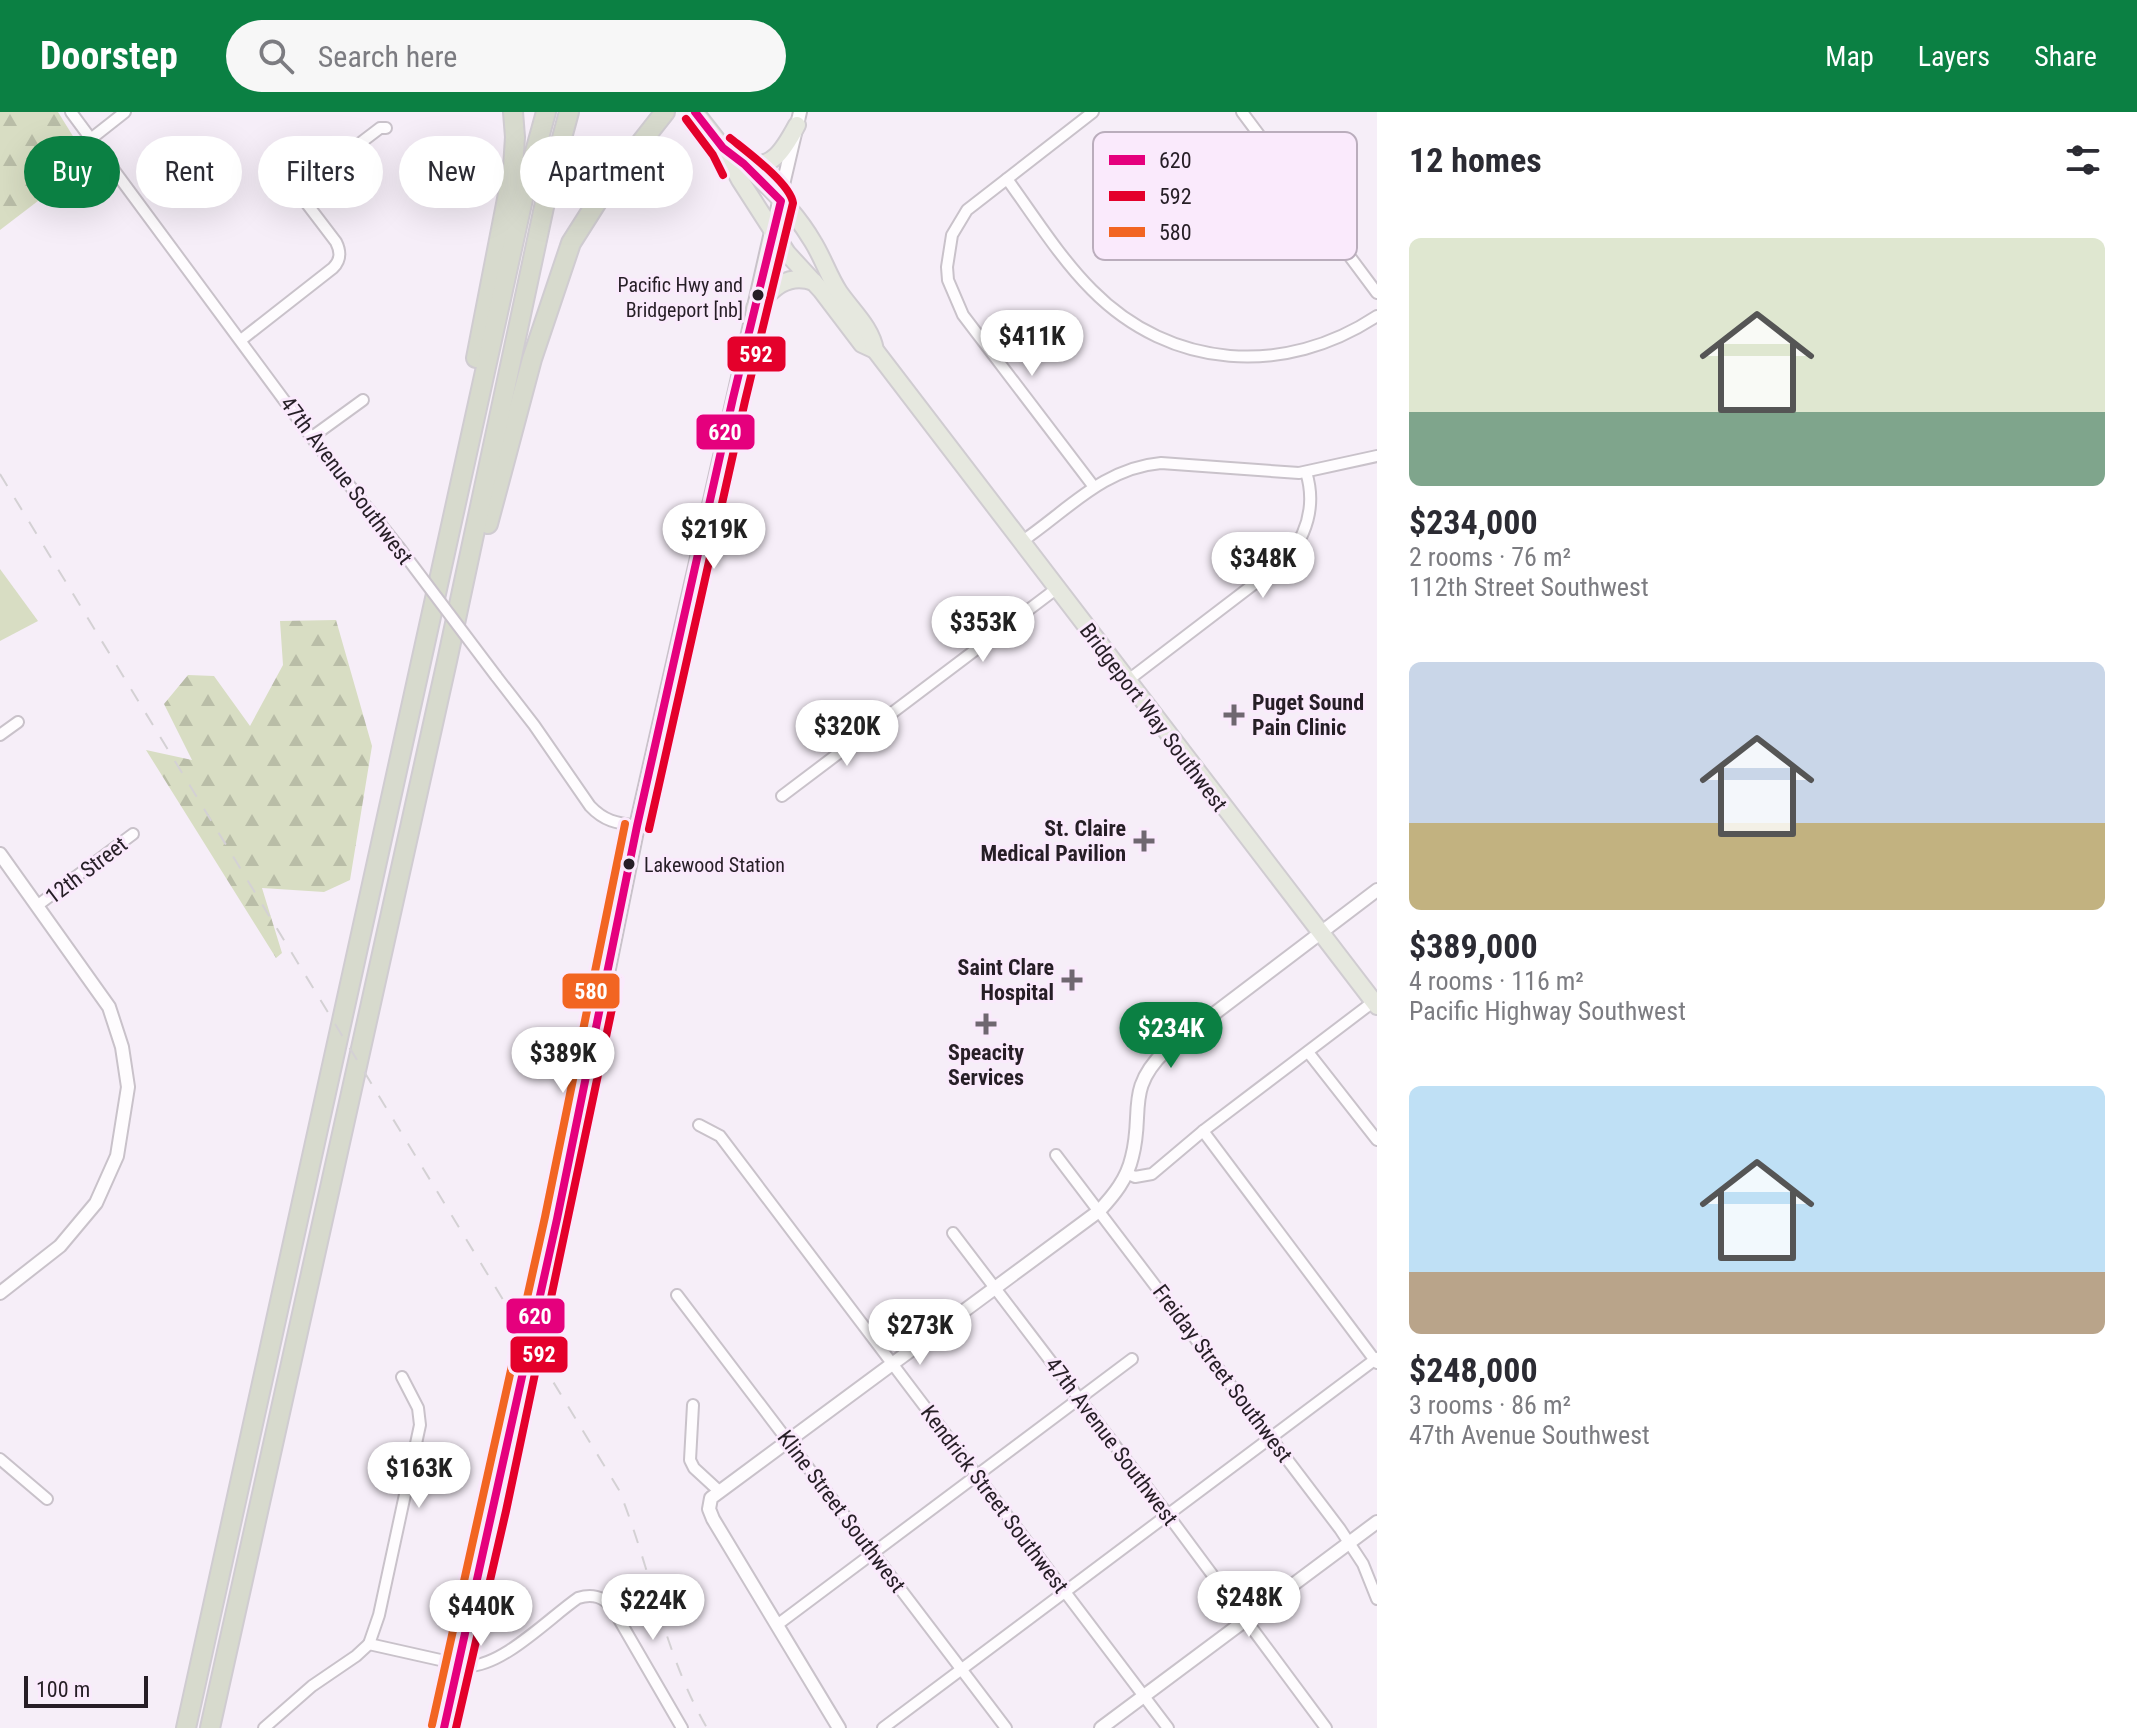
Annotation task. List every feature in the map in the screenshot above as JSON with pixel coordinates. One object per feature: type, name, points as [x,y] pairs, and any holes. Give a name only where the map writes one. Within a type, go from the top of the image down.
[{"type":"highway","points":[[426,641],[441,526],[513,168],[513,112]]},
{"type":"highway","points":[[186,1728],[527,181],[546,112]]},
{"type":"highway","points":[[210,1728],[447,661],[547,193],[569,112]]},
{"type":"highway","points":[[447,661],[467,607],[510,438],[571,243],[590,209],[665,112]]},
{"type":"main road","name":"Bridgeport Way Southwest","points":[[695,112],[738,166],[781,201],[814,243],[839,291],[873,336],[875,350]]},
{"type":"main road","points":[[738,166],[758,167],[769,163],[786,146],[798,119]]},
{"type":"main road","name":"Bridgeport Way Southwest","points":[[738,166],[772,232],[787,253],[862,344],[875,350],[1376,1002]]},
{"type":"main road","points":[[444,1728],[557,1219],[637,826],[772,232]]},
{"type":"main road","points":[[755,308],[778,285],[788,280],[800,278],[814,282]]},
{"type":"street","name":"47th Avenue Southwest","points":[[71,112],[90,136]]},
{"type":"street","points":[[95,136],[125,112]]},
{"type":"street","points":[[1093,112],[973,204],[956,226],[948,254],[948,280],[963,315],[1094,487]]},
{"type":"street","points":[[1242,112],[1257,132]]},
{"type":"street","points":[[772,232],[798,119]]},
{"type":"street","points":[[241,340],[333,268],[340,257],[336,242],[300,192],[380,128],[386,128]]},
{"type":"street","name":"47th Avenue Southwest","points":[[120,176],[312,437],[398,546],[600,817],[637,826]]},
{"type":"street","points":[[1007,179],[1100,298],[1134,325],[1183,347],[1230,356],[1283,354],[1333,341],[1377,316]]},
{"type":"street","points":[[1352,260],[1377,293]]},
{"type":"street","points":[[312,437],[363,400]]},
{"type":"street","points":[[1021,542],[1094,487],[1125,470],[1161,463],[1287,474],[1377,456]]},
{"type":"street","points":[[1127,681],[1288,558],[1301,541],[1309,521],[1311,493],[1306,472]]},
{"type":"street","points":[[782,796],[1056,589]]},
{"type":"street","points":[[0,735],[18,722]]},
{"type":"street","name":"12th Street","points":[[38,905],[133,834]]},
{"type":"street","points":[[0,854],[109,1007],[122,1047],[128,1087],[117,1156],[96,1203],[60,1246],[0,1293]]},
{"type":"street","points":[[839,1728],[710,1514],[711,1498],[1099,1211],[1114,1194],[1134,1150],[1140,1087],[1147,1070],[1165,1051],[1377,890]]},
{"type":"street","points":[[1126,1173],[1135,1177],[1152,1174],[1203,1131],[1376,1002]]},
{"type":"street","points":[[1308,1052],[1377,1140]]},
{"type":"street","name":"Kendrick Street Southwest","points":[[699,1125],[720,1136],[1168,1728]]},
{"type":"street","points":[[883,1728],[1376,1360],[1203,1131]]},
{"type":"street","name":"Freiday Street Southwest","points":[[1056,1155],[1349,1542],[1363,1564],[1377,1599]]},
{"type":"street","name":"47th Avenue Southwest","points":[[953,1233],[1326,1728]]},
{"type":"street","name":"Kline Street Southwest","points":[[677,1295],[1006,1728]]},
{"type":"street","points":[[777,1625],[1132,1359]]},
{"type":"street","points":[[264,1728],[312,1686],[369,1644],[379,1615],[421,1423],[418,1408],[402,1377]]},
{"type":"street","points":[[693,1405],[690,1460],[694,1468],[719,1491]]},
{"type":"street","points":[[0,1459],[47,1499]]},
{"type":"street","points":[[1101,1728],[1377,1522]]},
{"type":"street","points":[[369,1644],[476,1666],[490,1662],[578,1598],[593,1596],[603,1599],[613,1609],[682,1728]]},
{"type":"green space","points":[[0,112],[58,112],[73,136],[24,136],[24,208],[29,208],[0,230]]},
{"type":"green space","points":[[0,569],[38,621],[0,641]]},
{"type":"green space","points":[[336,620],[372,746],[350,880],[324,892],[262,888],[282,953],[276,958],[146,750],[192,760],[164,704],[188,675],[214,676],[250,726],[283,665],[280,621]]},
{"type":"railway","points":[[0,474],[619,1490],[680,1671],[707,1728]]},
{"type":"transit line","name":"620","points":[[444,1728],[557,1219],[637,826],[733,398],[781,201],[723,148],[695,112]]},
{"type":"transit line","name":"592","points":[[686,119],[713,155],[723,175]]},
{"type":"transit line","name":"592","points":[[649,829],[793,203],[776,177],[730,138]]},
{"type":"transit line","name":"580","points":[[432,1725],[545,1217],[625,824]]},
{"type":"transit line","name":"592","points":[[456,1728],[506,1511],[618,980]]},
{"type":"place","name":"Pacific Hwy and Bridgeport [nb]","points":[[758,295]]},
{"type":"place","name":"Puget Sound Pain Clinic","points":[[1234,715]]},
{"type":"place","name":"St. Claire Medical Pavilion","points":[[1144,841]]},
{"type":"place","name":"Lakewood Station","points":[[629,864]]},
{"type":"place","name":"Saint Clare Hospital","points":[[1072,980]]},
{"type":"place","name":"Speacity Services","points":[[986,1024]]}]
